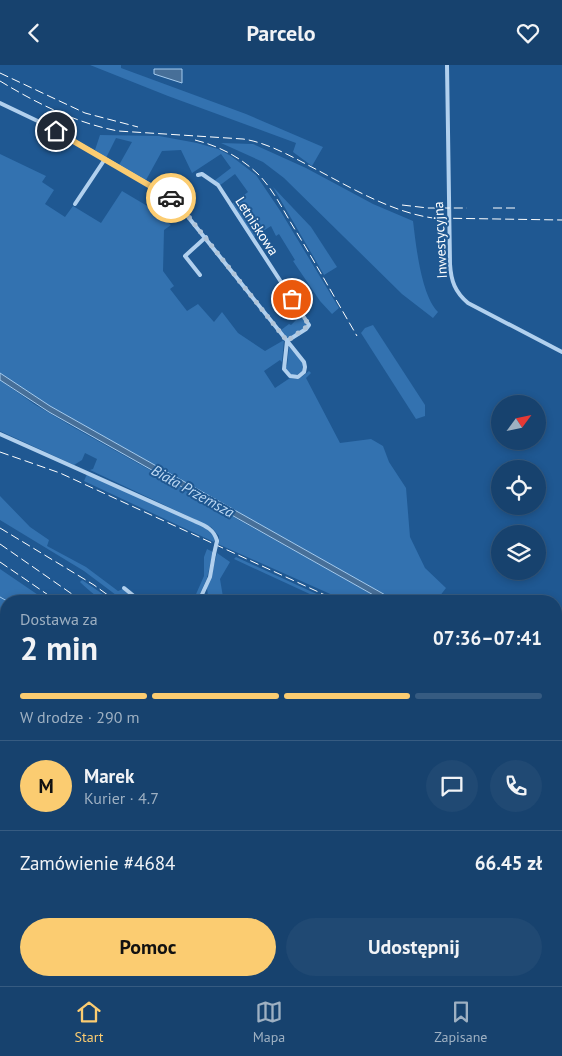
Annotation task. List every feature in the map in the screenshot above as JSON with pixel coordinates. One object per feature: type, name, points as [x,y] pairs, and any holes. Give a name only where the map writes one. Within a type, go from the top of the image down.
[{"type":"street","name":"Inwestycyjna","points":[[447,65],[450,264],[453,285],[468,303],[562,352]]},
{"type":"street","points":[[0,103],[28,115],[173,199],[206,237],[304,362],[305,370],[302,374],[293,377],[286,373],[284,367],[287,341]]},
{"type":"street","points":[[75,204],[105,159]]},
{"type":"street","name":"Letniskowa","points":[[198,175],[202,174],[218,185],[309,325],[287,341]]},
{"type":"street","points":[[200,275],[185,256],[206,237]]},
{"type":"street","points":[[0,435],[211,529],[217,541],[210,577],[202,595]]},
{"type":"street","points":[[124,588],[133,595]]},
{"type":"shaded area","points":[[90,65],[121,65],[121,68],[246,114],[323,147],[312,166],[293,152],[296,143]]},
{"type":"shaded area","points":[[100,135],[159,136],[197,143],[218,149],[231,156],[256,175],[281,212],[339,308],[332,314],[320,301],[293,261],[295,260],[279,234],[276,236],[271,226],[251,239],[229,206],[248,192],[235,174],[219,186],[214,181],[231,168],[221,154],[192,173],[181,150],[162,151],[146,180],[119,165],[132,142],[116,138],[106,158],[95,150]]},
{"type":"shaded area","points":[[221,143],[253,144],[306,168],[373,204],[413,221],[423,282],[432,304],[438,312],[433,318],[402,294],[284,178],[263,162]]},
{"type":"shaded area","points":[[0,154],[46,176],[42,182],[54,190],[45,204],[65,217],[73,206],[101,223],[122,191],[149,207],[171,225],[164,230],[163,271],[174,286],[170,289],[187,311],[198,304],[214,322],[222,312],[238,333],[265,351],[284,340],[282,362],[280,360],[264,371],[275,388],[290,378],[299,379],[309,371],[311,373],[306,378],[340,443],[371,439],[383,446],[389,462],[406,488],[410,537],[425,568],[446,588],[441,595],[385,595],[50,406],[0,373]]},
{"type":"shaded area","points":[[273,187],[311,227],[337,267],[324,275]]},
{"type":"shaded area","points":[[301,315],[307,326],[288,339],[281,330],[289,324],[291,325]]},
{"type":"shaded area","points":[[373,325],[425,405],[425,416],[416,419],[361,333],[365,328]]},
{"type":"shaded area","points":[[289,347],[303,363],[302,372],[296,375],[291,375],[285,367],[287,366]]},
{"type":"shaded area","points":[[0,380],[34,404],[73,427],[373,595],[333,595],[218,544],[219,536],[211,527],[90,470],[93,469],[97,459],[85,453],[82,460],[74,465],[0,431]]},
{"type":"shaded area","points":[[87,474],[206,528],[215,538],[214,542],[84,481]]},
{"type":"shaded area","points":[[0,496],[30,527],[49,540],[47,546],[86,567],[118,591],[123,589],[130,595],[116,595],[84,571],[0,520]]},
{"type":"shaded area","points":[[207,549],[213,552],[207,578],[200,595],[196,595],[204,576],[204,557]]},
{"type":"shaded area","points":[[217,553],[230,562],[220,579],[223,595],[208,595],[207,588]]},
{"type":"shaded area","points":[[236,557],[319,595],[312,595],[234,559]]},
{"type":"shaded area","points":[[0,569],[38,595],[0,595]]},
{"type":"shaded area","points":[[82,580],[104,595],[95,595],[80,582]]},
{"type":"water","points":[[154,69],[182,69],[182,83],[154,74]]},
{"type":"water","name":"Biała Przemsza","points":[[0,373],[50,406],[385,595],[373,595],[49,412],[0,380]]},
{"type":"railway","points":[[0,73],[85,113],[138,127]]},
{"type":"railway","points":[[0,81],[57,111],[87,123],[118,131],[243,139],[259,143],[289,155],[367,196],[416,215],[433,218],[562,220]]},
{"type":"railway","points":[[195,140],[212,145],[236,157],[258,174],[268,186],[357,336]]},
{"type":"railway","points":[[402,205],[428,208],[467,208]]},
{"type":"railway","points":[[493,208],[517,208]]},
{"type":"railway","points":[[0,452],[60,473],[325,595]]},
{"type":"railway","points":[[0,528],[108,595]]},
{"type":"railway","points":[[0,544],[73,595]]},
{"type":"railway","points":[[0,562],[48,595]]},
{"type":"way so far","points":[[171,198],[206,237],[287,341],[309,325],[292,299]]},
{"type":"route","points":[[56,131],[171,198]]}]
